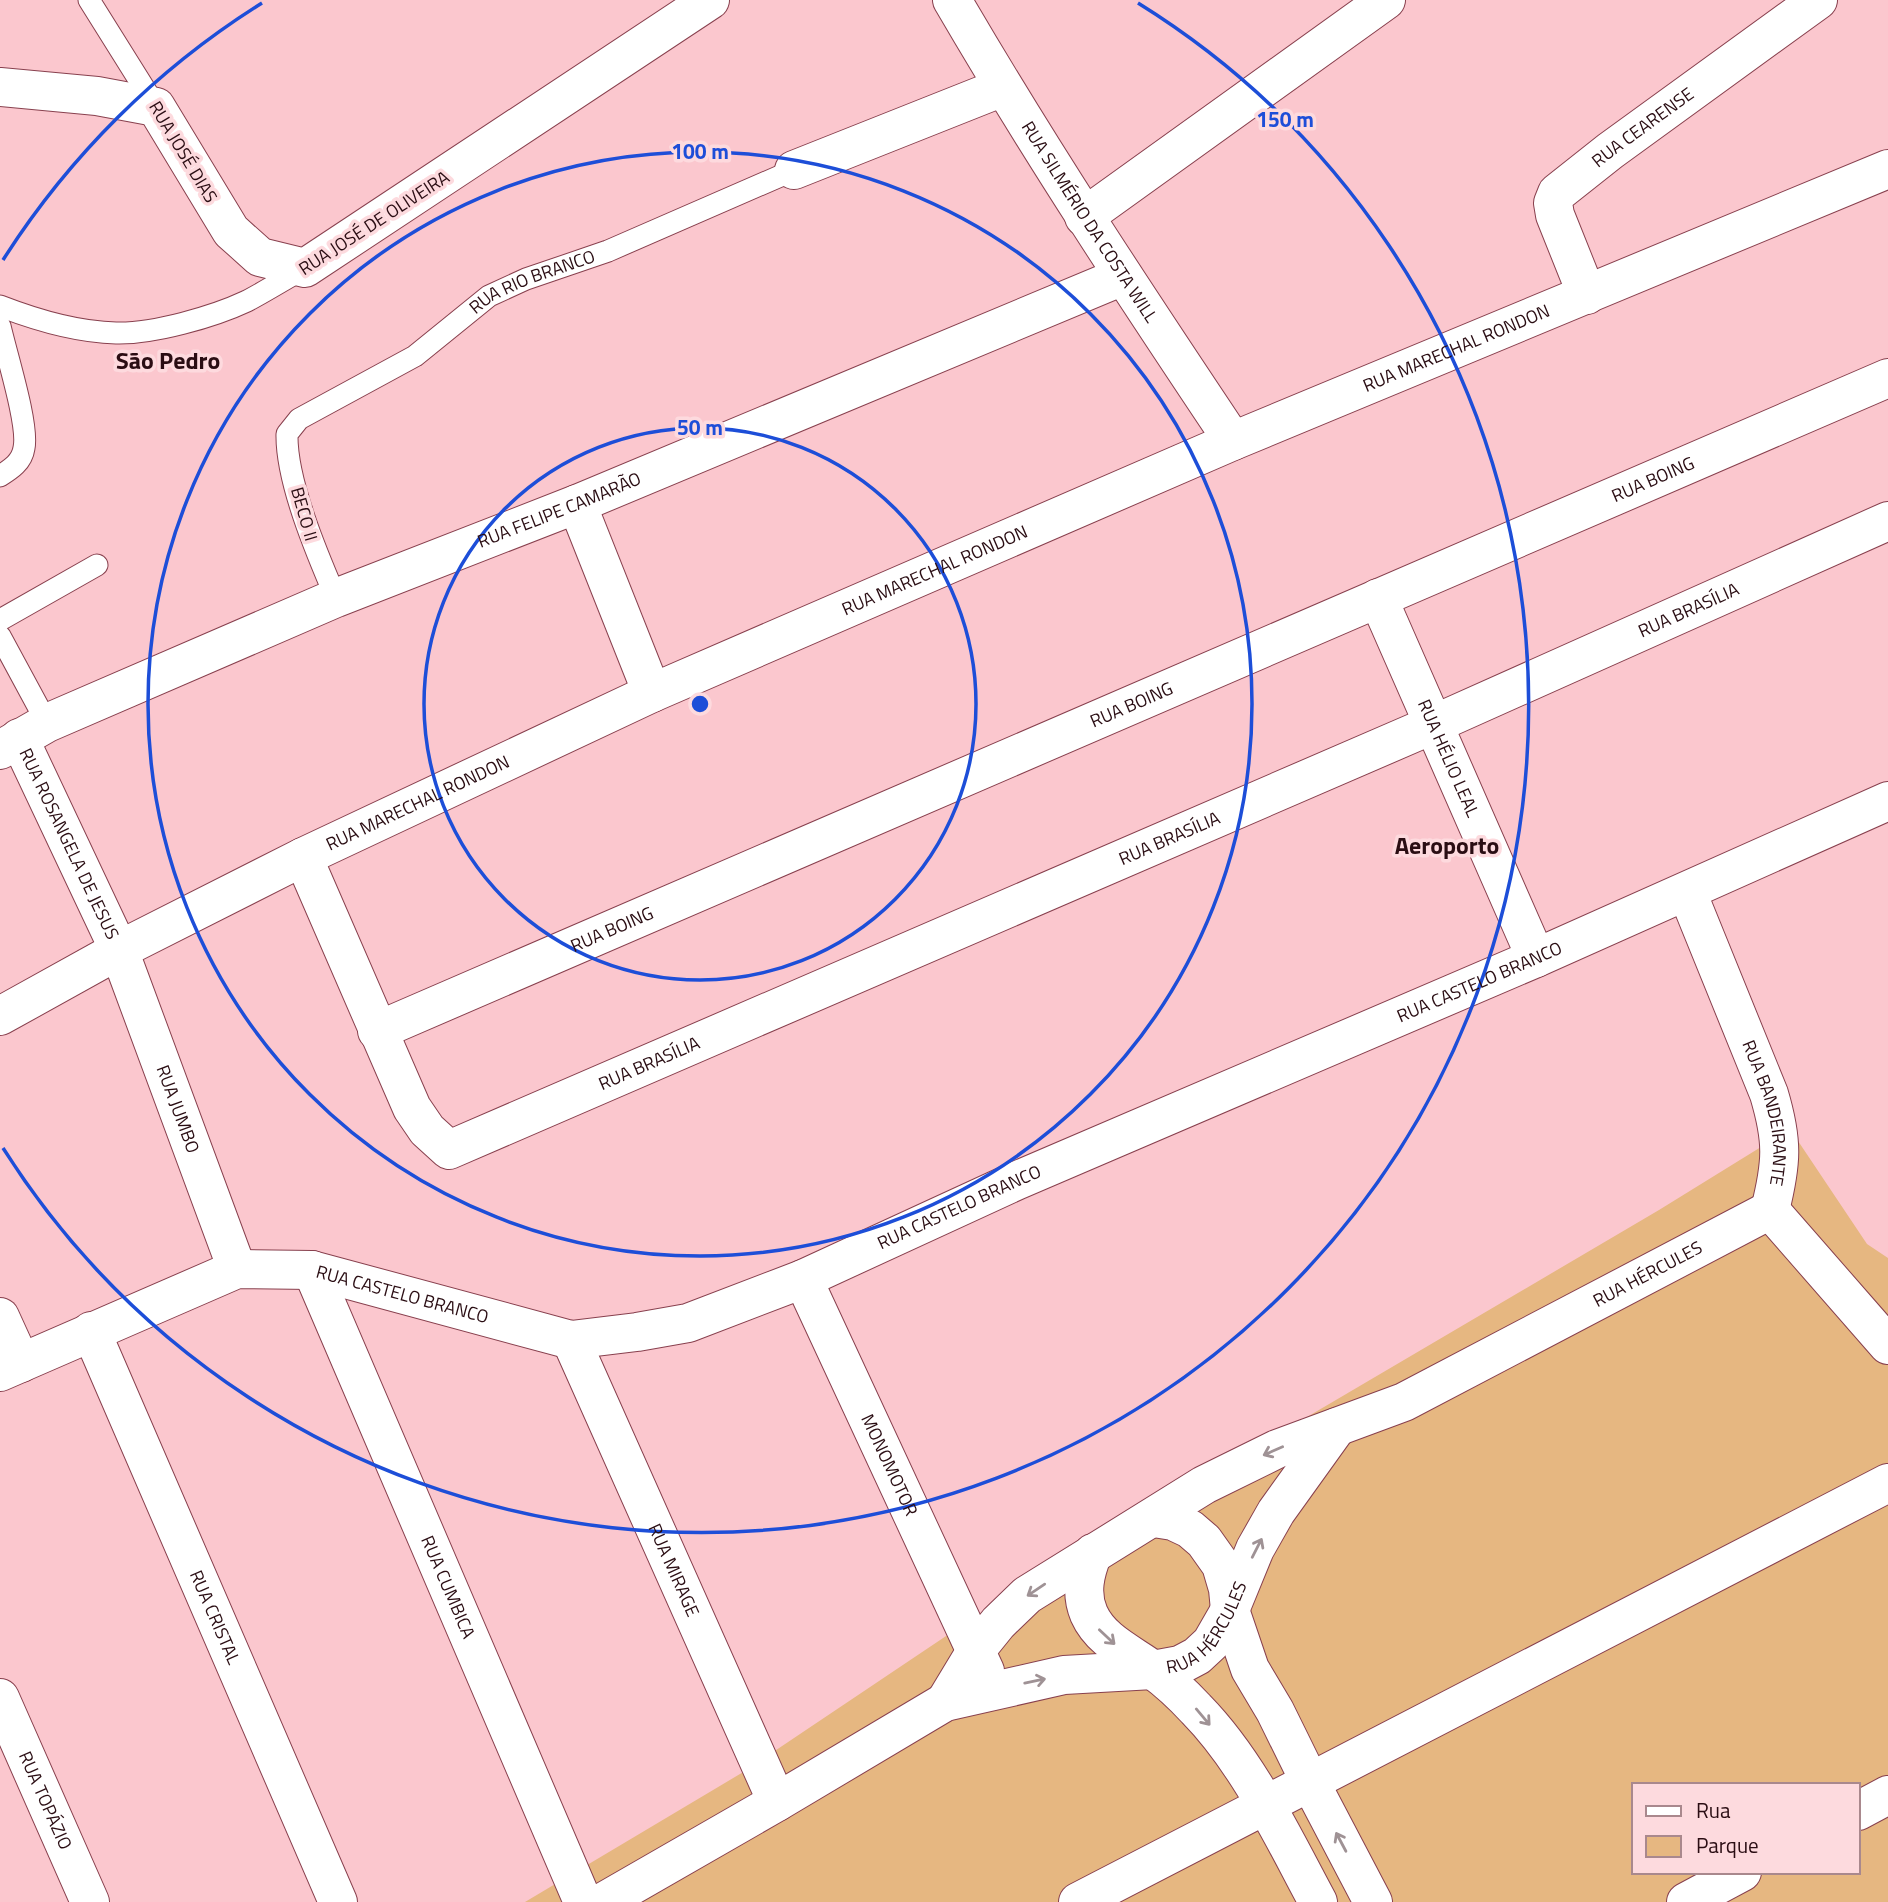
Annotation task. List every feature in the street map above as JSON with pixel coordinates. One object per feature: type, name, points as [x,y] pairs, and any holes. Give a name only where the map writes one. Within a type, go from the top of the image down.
[{"type":"street","name":"RUA JOSÉ DE OLIVEIRA","points":[[305,268],[710,0]]},
{"type":"street","name":"RUA SILMÉRIO DA COSTA WILL","points":[[952,0],[1084,217],[1233,441]]},
{"type":"street","points":[[1084,217],[1386,0]]},
{"type":"street","name":"RUA CEARENSE","points":[[1587,295],[1555,215],[1553,203],[1557,193],[1610,151],[1818,0]]},
{"type":"street","points":[[0,87],[97,96],[156,107]]},
{"type":"street","points":[[794,170],[1003,87]]},
{"type":"street","name":"RUA JOSÉ DIAS","points":[[156,107],[231,231],[260,257],[305,268]]},
{"type":"street","name":"RUA MARECHAL RONDON","points":[[0,1016],[119,950],[303,857],[652,692],[1233,441],[1888,169]]},
{"type":"street","name":"RUA FELIPE CAMARÃO","points":[[22,737],[336,598],[577,504],[1123,275]]},
{"type":"street","name":"RUA BOING","points":[[377,1031],[1888,378]]},
{"type":"street","points":[[577,504],[652,692]]},
{"type":"street","name":"RUA BRASÍLIA","points":[[377,1031],[412,1108],[427,1130],[449,1150],[1432,726],[1888,521]]},
{"type":"street","name":"RUA HÉLIO LEAL","points":[[1378,598],[1536,958]]},
{"type":"street","name":"RUA ROSANGELA DE JESUS","points":[[22,737],[119,950]]},
{"type":"street","name":"RUA CASTELO BRANCO","points":[[11,1368],[237,1269],[312,1270],[571,1340],[637,1332],[688,1322],[803,1279],[1018,1180],[1536,958],[1888,801]]},
{"type":"street","points":[[303,857],[377,1031]]},
{"type":"street","name":"RUA BANDEIRANTE","points":[[1687,892],[1776,1115],[1781,1145],[1779,1174],[1770,1210],[1888,1345]]},
{"type":"street","name":"RUA JUMBO","points":[[119,950],[237,1269]]},
{"type":"street","name":"RUA HÉRCULES","points":[[945,1702],[977,1649],[998,1623],[1027,1595],[1203,1485],[1277,1449],[1404,1402],[1770,1210]]},
{"type":"street","name":"RUA CUMBICA","points":[[312,1270],[583,1902]]},
{"type":"street","name":"MONOMOTOR","points":[[803,1279],[977,1649],[993,1691]]},
{"type":"street","points":[[0,1317],[11,1368]]},
{"type":"street","name":"RUA CRISTAL","points":[[91,1331],[338,1902]]},
{"type":"street","name":"RUA MIRAGE","points":[[571,1340],[777,1802]]},
{"type":"street","name":"RUA HÉRCULES","points":[[603,1902],[945,1702],[1064,1675],[1153,1670],[1180,1665],[1197,1656],[1211,1643],[1230,1610],[1255,1549],[1276,1512],[1337,1427]]},
{"type":"street","points":[[1078,1902],[1888,1483]]},
{"type":"street","points":[[1154,1518],[1173,1521],[1190,1529],[1204,1541],[1221,1564],[1230,1610],[1250,1669],[1275,1711],[1373,1902]]},
{"type":"street","points":[[1093,1553],[1085,1572],[1084,1593],[1089,1614],[1100,1632],[1153,1670],[1196,1708],[1223,1742],[1266,1806],[1318,1902]]},
{"type":"street","name":"RUA TOPÁZIO","points":[[0,1698],[90,1902]]},
{"type":"street","points":[[1860,1810],[1888,1795]]},
{"type":"street","points":[[1686,1902],[1738,1874]]},
{"type":"lane","name":"RUA JOSÉ DIAS","points":[[89,0],[156,107]]},
{"type":"lane","name":"RUA RIO BRANCO","points":[[292,427],[307,413],[415,356],[489,296],[526,279],[652,233],[794,170]]},
{"type":"lane","name":"RUA JOSÉ DE OLIVEIRA","points":[[0,306],[35,319],[63,325],[116,333],[151,329],[221,312],[247,301],[305,268]]},
{"type":"lane","points":[[0,326],[26,434],[22,457],[14,467],[0,476]]},
{"type":"lane","name":"BECO II","points":[[292,427],[287,434],[287,442],[295,483],[313,545],[336,598]]},
{"type":"lane","points":[[0,620],[97,565]]},
{"type":"lane","points":[[0,636],[22,737]]},
{"type":"green space","points":[[1790,1129],[1867,1244],[1888,1258],[1888,1902],[525,1902],[745,1771],[1025,1583],[1659,1210]]},
{"type":"district","name":"São Pedro","points":[[168,361]]},
{"type":"district","name":"Aeroporto","points":[[1447,846]]}]
